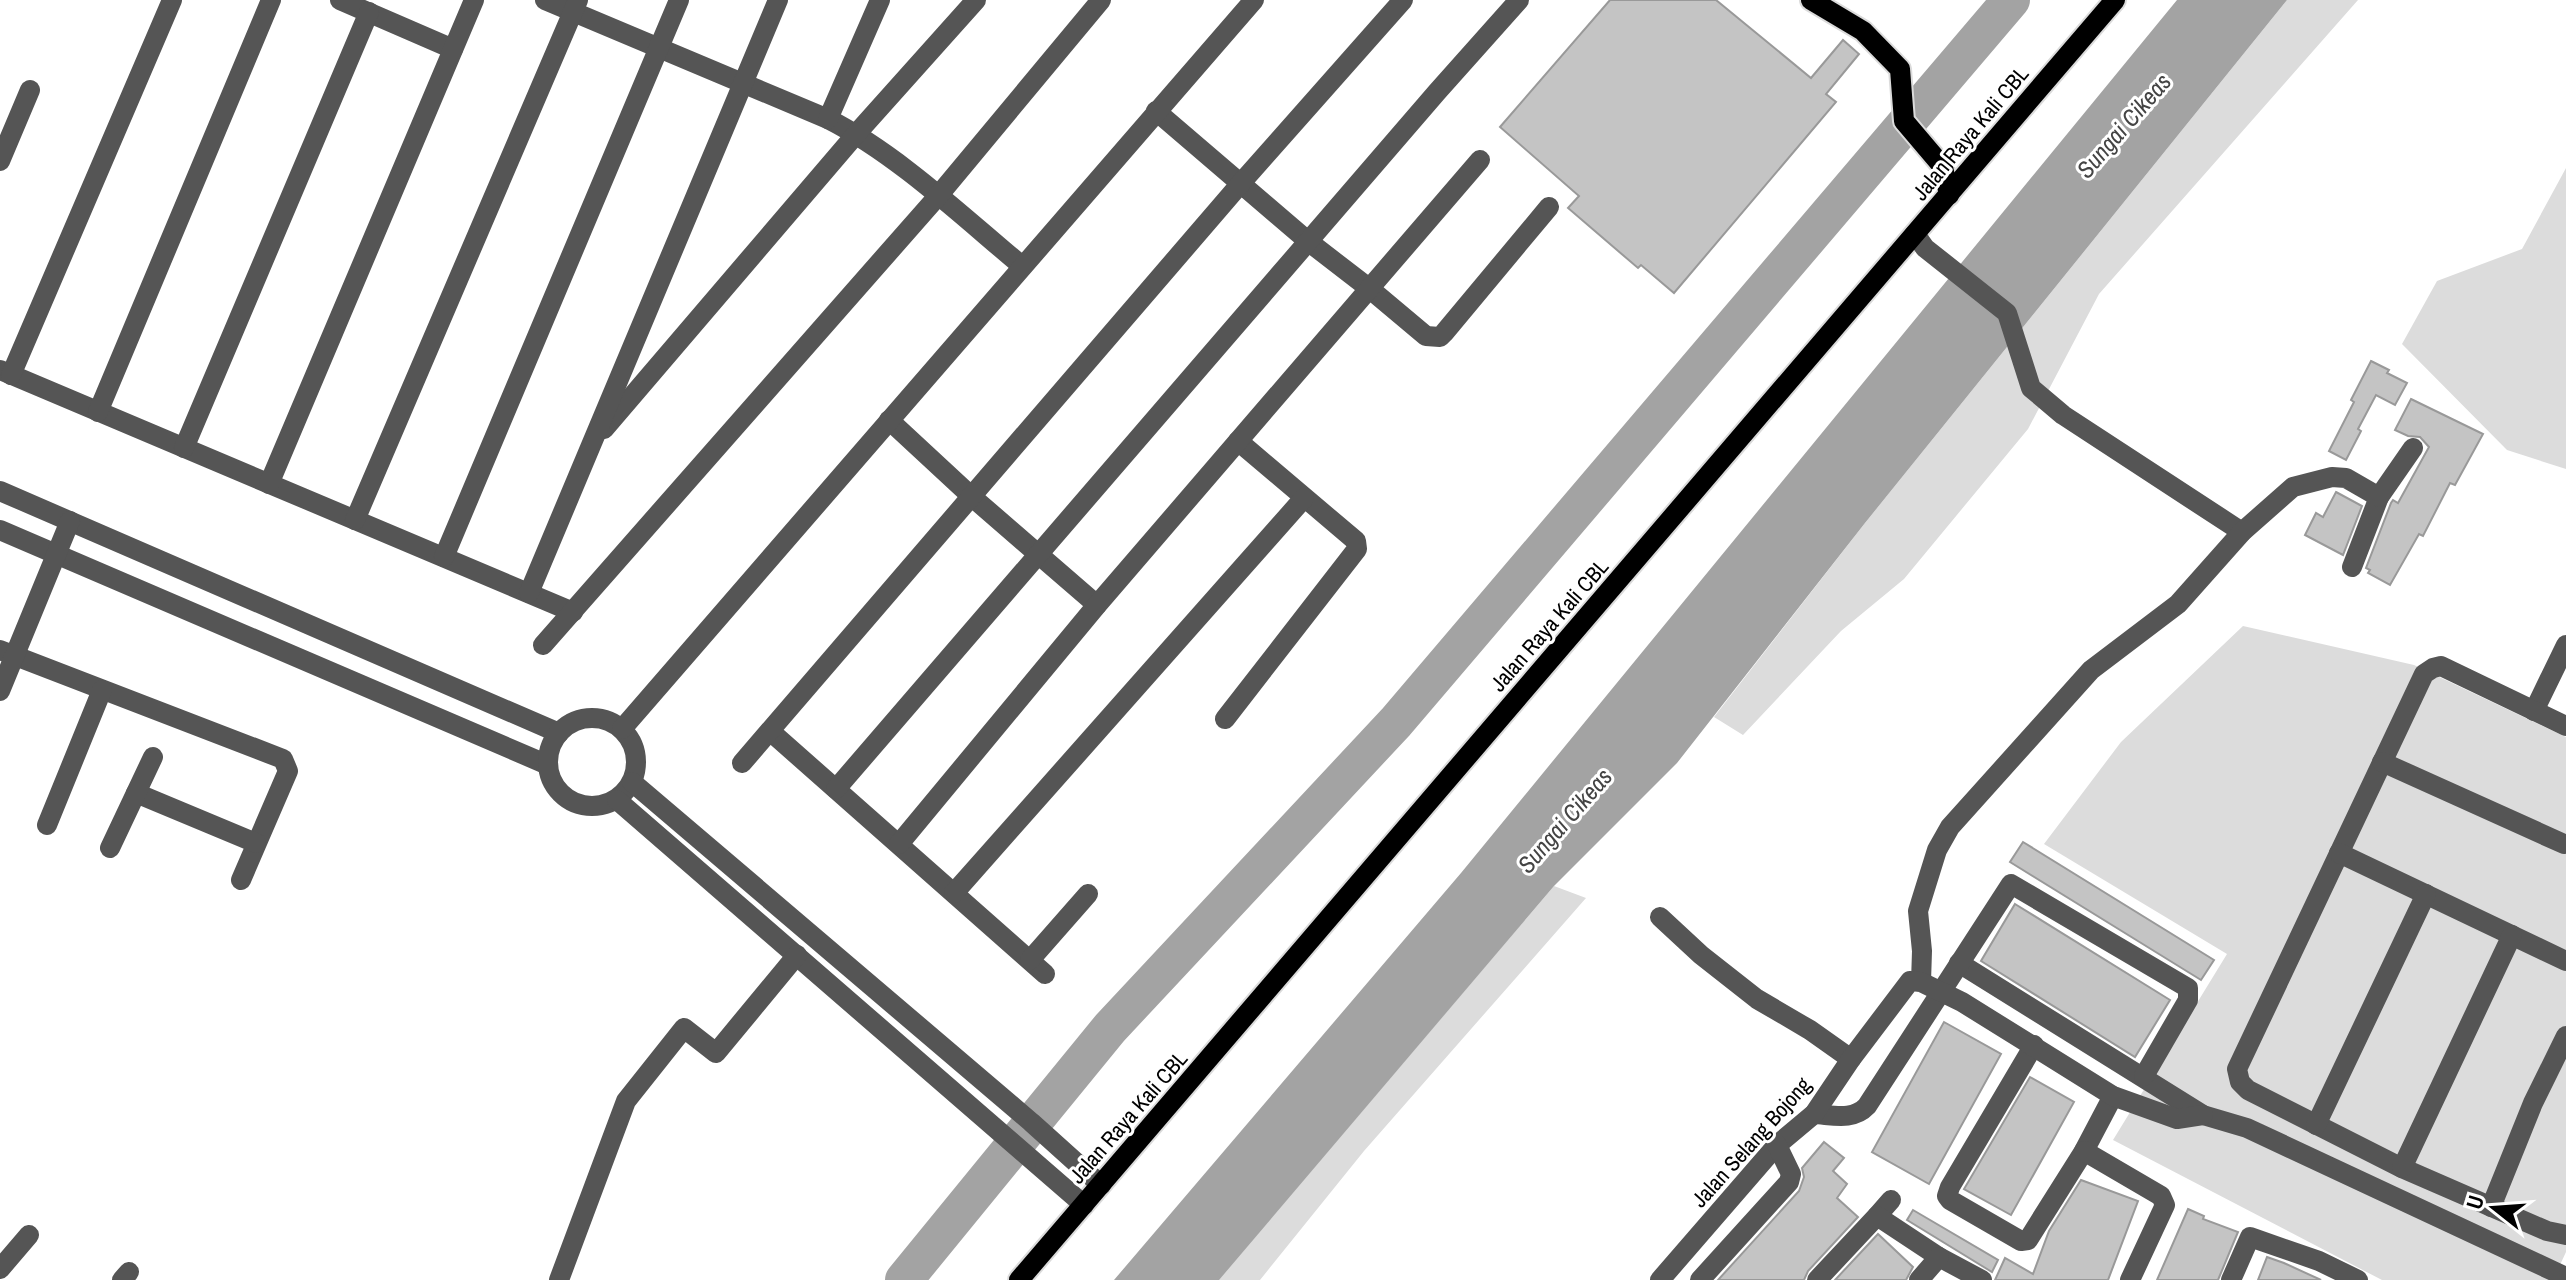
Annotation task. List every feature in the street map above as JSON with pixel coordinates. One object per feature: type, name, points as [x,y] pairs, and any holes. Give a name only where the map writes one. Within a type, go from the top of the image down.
[{"type":"main road","points":[[1811,0],[1863,31],[1900,69],[1904,121],[1943,167],[1949,195]]},
{"type":"main road","name":"Jalan Raya Kali CBL","points":[[1019,1280],[1920,241],[1949,195],[2115,0]]},
{"type":"street","points":[[172,0],[6,373],[573,612]]},
{"type":"street","points":[[98,412],[271,0]]},
{"type":"street","points":[[340,0],[453,49]]},
{"type":"street","points":[[269,484],[474,0]]},
{"type":"street","points":[[545,0],[575,6],[659,48],[857,133],[1022,266]]},
{"type":"street","points":[[444,557],[679,0]]},
{"type":"street","points":[[529,593],[778,0]]},
{"type":"street","points":[[828,119],[880,0]]},
{"type":"street","points":[[592,443],[857,133],[976,0]]},
{"type":"street","points":[[543,645],[938,196],[1101,0]]},
{"type":"street","points":[[622,729],[1254,0]]},
{"type":"street","points":[[742,763],[1241,183],[1403,0]]},
{"type":"street","points":[[836,789],[1519,0]]},
{"type":"street","points":[[355,520],[575,6]]},
{"type":"street","points":[[184,448],[369,12]]},
{"type":"street","points":[[0,161],[30,90]]},
{"type":"street","points":[[1156,111],[1309,242],[1426,336],[1440,337],[1549,207]]},
{"type":"street","points":[[899,844],[1097,605],[1480,160]]},
{"type":"street","points":[[1920,241],[2007,313],[2031,388],[2063,415],[2242,532]]},
{"type":"street","points":[[889,420],[1097,605]]},
{"type":"street","points":[[1225,719],[1357,552],[1357,543],[1238,441]]},
{"type":"street","points":[[2352,567],[2379,497],[2413,448]]},
{"type":"street","points":[[2379,497],[2346,478],[2332,477],[2293,487],[2242,532],[2178,604],[2091,670],[1950,827],[1937,850],[1918,911],[1921,982],[1950,977],[2152,1081],[2203,1115],[2247,1128],[2566,1277]]},
{"type":"street","points":[[0,491],[559,733]]},
{"type":"street","points":[[954,893],[1304,498]]},
{"type":"street","points":[[0,691],[8,654],[70,521]]},
{"type":"street","points":[[0,530],[548,765]]},
{"type":"street","points":[[2534,711],[2566,645]]},
{"type":"street","points":[[8,654],[283,759],[288,771],[241,880]]},
{"type":"street","points":[[2566,726],[2441,666],[2424,674],[2237,1069],[2240,1082],[2248,1090],[2316,1125],[2402,1168],[2547,1231],[2566,1235]]},
{"type":"street","points":[[47,825],[102,690]]},
{"type":"street","points":[[590,718],[612,722],[630,737],[637,760],[632,782],[617,800],[595,807],[573,802],[555,787],[548,765],[553,742],[559,733],[568,725],[590,718]]},
{"type":"street","points":[[770,731],[1045,974]]},
{"type":"street","points":[[110,848],[153,757]]},
{"type":"street","points":[[2382,762],[2564,844]]},
{"type":"street","points":[[632,782],[1101,1185]]},
{"type":"street","points":[[136,793],[256,843]]},
{"type":"street","points":[[617,800],[1084,1205]]},
{"type":"street","points":[[2339,853],[2566,961]]},
{"type":"street","points":[[1814,1114],[1860,1114],[2011,884],[2188,988],[2188,1000],[2152,1081],[2156,1101],[2142,1107]]},
{"type":"street","points":[[1030,960],[1088,894]]},
{"type":"street","points":[[2316,1125],[2426,894]]},
{"type":"street","points":[[1660,917],[1701,955],[1757,999],[1851,1059]]},
{"type":"street","points":[[2402,1168],[2512,935]]},
{"type":"street","points":[[559,1280],[626,1101],[684,1028],[716,1053],[797,955]]},
{"type":"street","points":[[1950,977],[2034,1045],[2113,1096],[2177,1119],[2203,1115]]},
{"type":"street","name":"Jalan Selang Bojong","points":[[1660,1280],[1777,1145],[1814,1114],[1907,984],[1910,981],[1921,982]]},
{"type":"street","points":[[2491,1207],[2533,1103],[2566,1036]]},
{"type":"street","points":[[2034,1045],[1947,1196],[1950,1200],[2024,1241],[2028,1240],[2084,1151],[2113,1096]]},
{"type":"street","points":[[946,1083],[963,1064]]},
{"type":"street","points":[[1700,1280],[1789,1182],[1791,1174],[1777,1145]]},
{"type":"street","points":[[2084,1151],[2161,1196],[2164,1201],[2165,1205],[2130,1280]]},
{"type":"street","points":[[1817,1280],[1891,1200]]},
{"type":"street","points":[[1877,1216],[1939,1257],[1982,1280]]},
{"type":"street","points":[[0,1269],[29,1235]]},
{"type":"street","points":[[2231,1280],[2250,1237],[2316,1270],[2358,1280]]},
{"type":"street","points":[[1919,1280],[1939,1257]]},
{"type":"shaded area","points":[[2287,0],[2358,0],[2099,294],[2028,429],[1904,579],[1841,631],[1743,735],[1714,717],[1865,523]]},
{"type":"shaded area","points":[[2566,168],[2566,469],[2507,450],[2402,344],[2437,281],[2522,249]]},
{"type":"shaded area","points":[[2243,626],[2414,665],[2566,737],[2566,1252],[2553,1280],[2382,1280],[2113,1140],[2227,954],[2044,844],[2121,742]]},
{"type":"shaded area","points":[[1554,886],[1586,898],[1364,1151],[1260,1280],[1218,1280]]},
{"type":"water","name":"Sungai Cikeas","points":[[2177,0],[2287,0],[1865,523],[1677,763],[1554,886],[1219,1280],[1114,1280],[1461,873]]},
{"type":"building","points":[[1610,0],[1716,0],[1811,78],[1843,40],[1859,54],[1826,94],[1836,102],[1674,293],[1641,265],[1638,268],[1568,208],[1579,196],[1500,127]]},
{"type":"building","points":[[2371,361],[2407,383],[2395,405],[2376,395],[2346,460],[2329,451]]},
{"type":"building","points":[[2411,399],[2483,434],[2455,485],[2450,483],[2423,536],[2419,534],[2390,585],[2368,573],[2370,570],[2366,568],[2391,503],[2393,500],[2398,503],[2429,447],[2420,437],[2395,430]]},
{"type":"building","points":[[2336,492],[2362,506],[2343,555],[2305,535],[2316,513],[2323,517]]},
{"type":"building","points":[[2023,842],[2214,960],[2201,980],[2010,862]]},
{"type":"building","points":[[2015,904],[2170,1000],[2135,1057],[1981,961]]},
{"type":"building","points":[[1944,1022],[2001,1054],[1929,1184],[1872,1152]]},
{"type":"building","points":[[2030,1077],[2074,1102],[2011,1215],[1964,1189]]},
{"type":"building","points":[[1824,1142],[1844,1158],[1833,1171],[1847,1184],[1837,1198],[1858,1217],[1808,1271],[1804,1280],[1718,1280],[1799,1191],[1804,1177],[1802,1168]]},
{"type":"building","points":[[2081,1180],[2138,1201],[2108,1280],[1995,1280],[2005,1258],[2033,1274],[2049,1231]]},
{"type":"building","points":[[2188,1209],[2204,1216],[2203,1219],[2238,1232],[2218,1280],[2157,1280]]},
{"type":"building","points":[[1913,1210],[1998,1260],[1992,1272],[1907,1220]]},
{"type":"building","points":[[1878,1234],[1913,1267],[1906,1280],[1835,1280]]},
{"type":"building","points":[[2267,1257],[2284,1263],[2321,1280],[2258,1280]]},
{"type":"waterway","points":[[904,1280],[1110,1028],[1396,722],[2011,0]]}]
